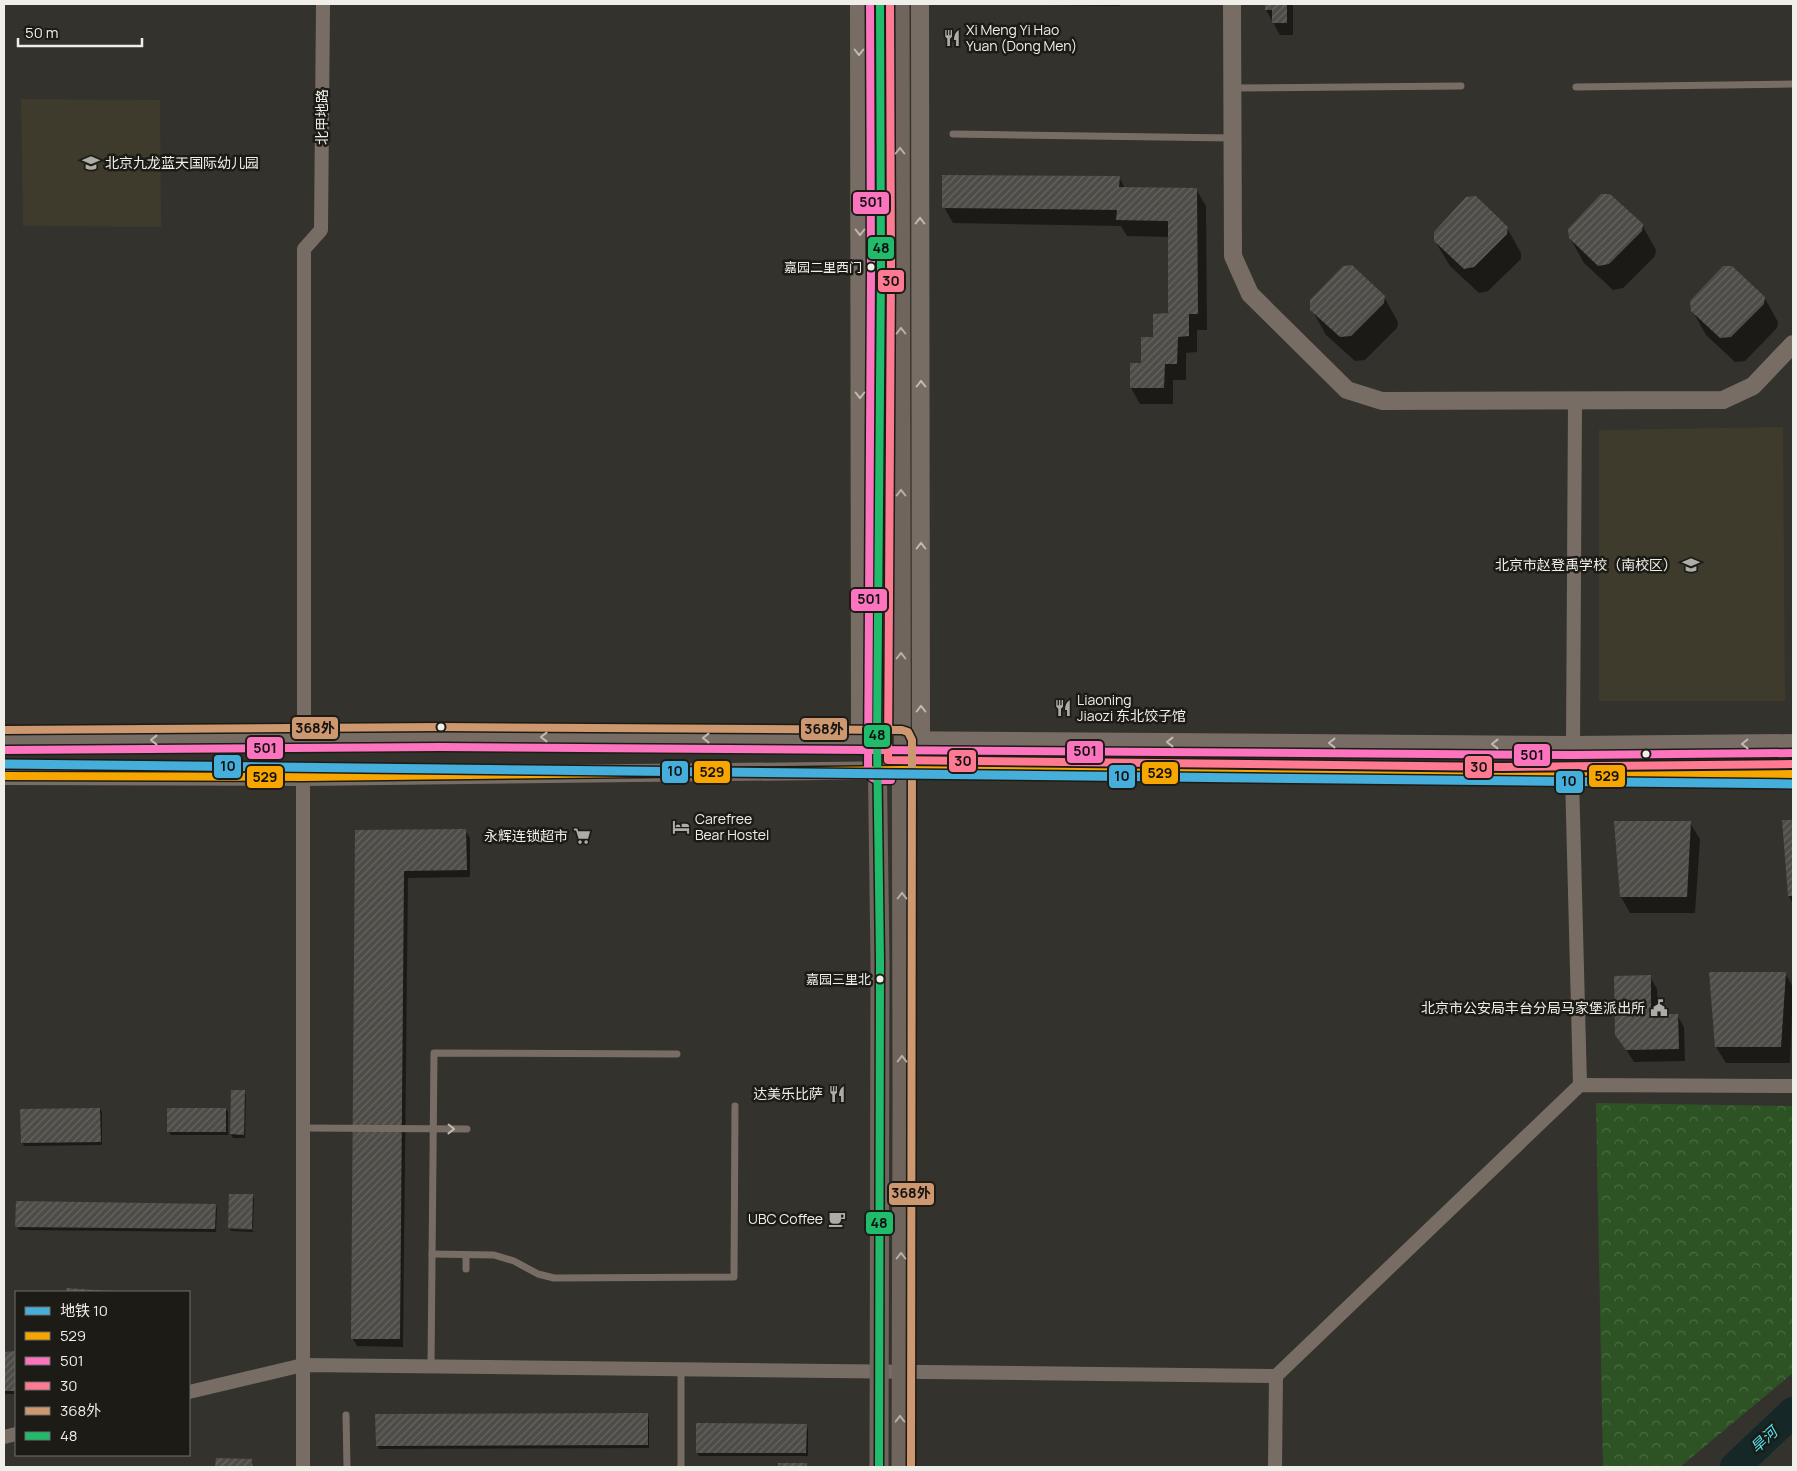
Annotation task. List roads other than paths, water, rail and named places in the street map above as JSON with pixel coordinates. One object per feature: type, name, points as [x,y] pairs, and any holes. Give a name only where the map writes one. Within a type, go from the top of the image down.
[{"type":"main road","points":[[879,1467],[880,961],[878,770],[869,739],[881,270],[880,4]]},
{"type":"main road","points":[[900,4],[901,1467]]},
{"type":"street","name":"北甲地路","points":[[304,739],[304,250],[321,230],[323,4]]},
{"type":"street","points":[[859,4],[869,739]]},
{"type":"street","points":[[902,770],[921,740],[920,4]]},
{"type":"street","points":[[1232,4],[1233,256],[1250,294],[1347,390],[1382,401],[1723,400],[1753,386],[1793,344]]},
{"type":"street","points":[[1573,745],[1575,401]]},
{"type":"street","points":[[4,740],[441,737],[1573,745],[1793,743]]},
{"type":"street","points":[[4,776],[303,777],[878,770],[1572,777],[1793,774]]},
{"type":"street","points":[[303,777],[303,1467]]},
{"type":"street","points":[[1572,777],[1580,1084]]},
{"type":"street","points":[[190,1392],[303,1365],[878,1370],[1276,1376],[1580,1084],[1793,1086]]},
{"type":"street","points":[[1275,1467],[1276,1376]]},
{"type":"lane","points":[[1576,87],[1793,84]]},
{"type":"lane","points":[[1232,88],[1461,86]]},
{"type":"lane","points":[[953,134],[1233,138]]},
{"type":"lane","points":[[431,1366],[434,1053],[677,1054]]},
{"type":"lane","points":[[432,1254],[494,1255],[514,1261],[538,1274],[554,1278],[734,1277],[736,1106]]},
{"type":"lane","points":[[303,1128],[467,1129]]},
{"type":"lane","points":[[466,1255],[466,1269]]},
{"type":"lane","points":[[681,1369],[681,1467]]},
{"type":"lane","points":[[346,1415],[347,1467]]},
{"type":"waterway","name":"旱河","points":[[1735,1467],[1793,1412]]},
{"type":"metro line","name":"10","points":[[4,764],[1793,784]]},
{"type":"place","name":"Xi Meng Yi Hao Yuan (Dong Men)","points":[[952,38]]},
{"type":"place","name":"北京九龙蓝天国际幼儿园","points":[[91,163]]},
{"type":"place","name":"嘉园二里西门","points":[[871,267]]},
{"type":"place","name":"北京市赵登禹学校（南校区）","points":[[1691,565]]},
{"type":"place","name":"Liaoning Jiaozi 东北饺子馆","points":[[1063,708]]},
{"type":"place","name":"Carefree Bear Hostel","points":[[681,827]]},
{"type":"place","name":"永辉连锁超市","points":[[582,836]]},
{"type":"place","name":"嘉园三里北","points":[[880,979]]},
{"type":"place","name":"北京市公安局丰台分局马家堡派出所","points":[[1659,1008]]},
{"type":"place","name":"达美乐比萨","points":[[837,1094]]},
{"type":"place","name":"UBC Coffee","points":[[837,1219]]}]
